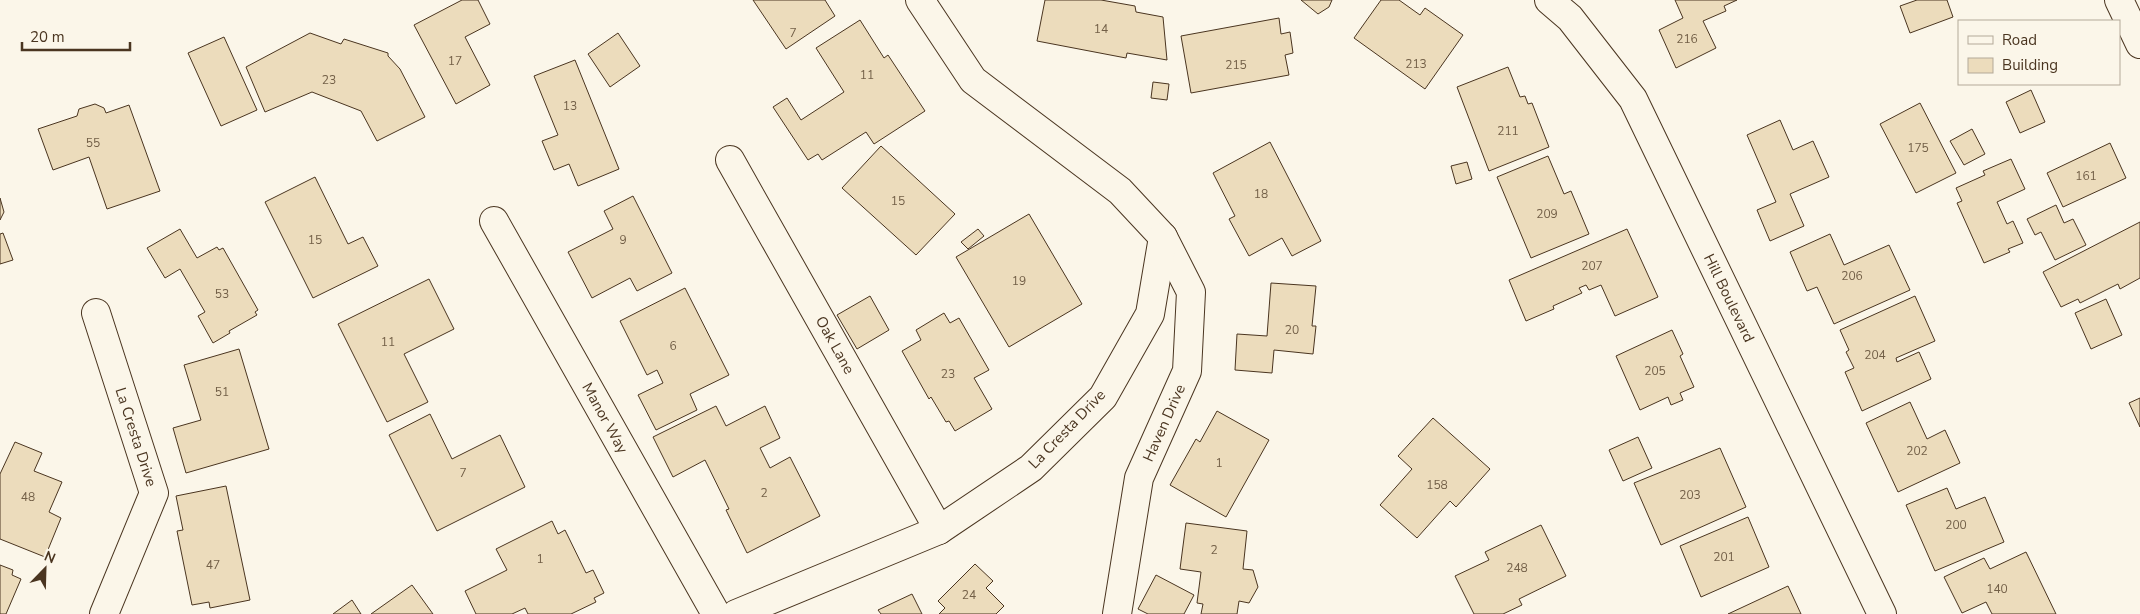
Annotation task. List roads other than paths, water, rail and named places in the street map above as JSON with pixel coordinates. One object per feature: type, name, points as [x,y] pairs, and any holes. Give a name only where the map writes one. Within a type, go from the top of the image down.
[{"type":"street","points":[[920,0],[973,80],[1120,191],[1162,237]]},
{"type":"street","name":"Hill Boulevard","points":[[1549,0],[1570,18],[1633,99],[1882,614]]},
{"type":"street","points":[[2119,0],[2140,44]]},
{"type":"street","name":"Oak Lane","points":[[730,160],[939,530]]},
{"type":"street","name":"Manor Way","points":[[494,221],[716,614]]},
{"type":"street","name":"La Cresta Drive","points":[[736,614],[939,530],[1031,468],[1103,397],[1150,314],[1162,237]]},
{"type":"street","name":"Haven Drive","points":[[1117,614],[1139,478],[1187,371],[1191,292],[1162,237]]},
{"type":"street","name":"La Cresta Drive","points":[[96,313],[154,493],[104,614]]}]
